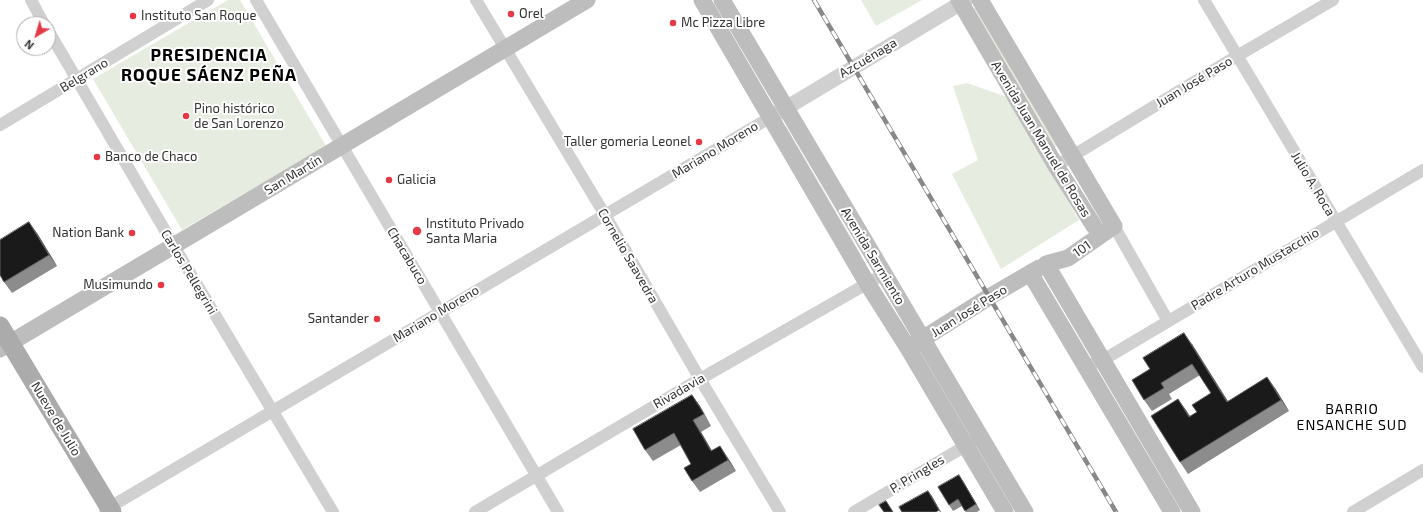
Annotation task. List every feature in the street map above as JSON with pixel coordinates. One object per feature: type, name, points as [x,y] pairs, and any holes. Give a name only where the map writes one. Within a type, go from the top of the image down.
[{"type":"main road","name":"San Martín","points":[[5,346],[586,0]]},
{"type":"main road","name":"Avenida Sarmiento","points":[[702,0],[867,283],[908,348],[1005,512]]},
{"type":"main road","name":"Avenida Sarmiento","points":[[722,0],[1025,512]]},
{"type":"main road","name":"Avenida Juan Manuel de Rosas","points":[[980,0],[1111,221]]},
{"type":"main road","name":"Avenida Juan Manuel de Rosas","points":[[962,1],[1056,166],[1094,226],[1046,264],[1030,273]]},
{"type":"main road","points":[[1094,226],[1111,221]]},
{"type":"main road","name":"101","points":[[1046,264],[1068,258],[1111,221]]},
{"type":"main road","points":[[1046,264],[1192,512]]},
{"type":"main road","points":[[1030,273],[1172,512]]},
{"type":"main road","name":"Juan José Paso","points":[[908,348],[924,340],[989,297],[1030,273]]},
{"type":"main road","name":"Nueve de Julio","points":[[0,326],[5,346],[108,511]]},
{"type":"street","points":[[31,0],[40,16]]},
{"type":"street","name":"Belgrano","points":[[0,125],[208,0]]},
{"type":"street","name":"Chacabuco","points":[[256,0],[558,512]]},
{"type":"street","name":"Cornelio Saavedra","points":[[476,0],[780,512]]},
{"type":"street","name":"Julio A. Roca","points":[[1204,0],[1423,367]]},
{"type":"street","name":"Juan José Paso","points":[[1056,166],[1237,56],[1333,0]]},
{"type":"street","name":"Azcuénaga","points":[[770,117],[962,1]]},
{"type":"street","name":"Carlos Pellegrini","points":[[56,44],[174,246],[333,512]]},
{"type":"street","name":"Mariano Moreno","points":[[108,511],[272,411],[770,117]]},
{"type":"street","name":"Padre Arturo Mustacchio","points":[[1086,366],[1103,360],[1423,170]]},
{"type":"street","points":[[1111,221],[1168,321]]},
{"type":"street","name":"Rivadavia","points":[[475,512],[700,379],[884,274]]},
{"type":"street","name":"P. Pringles","points":[[854,512],[981,438]]},
{"type":"street","points":[[1353,512],[1423,470]]},
{"type":"shaded area","points":[[228,0],[240,0],[326,146],[182,230],[93,79]]},
{"type":"shaded area","points":[[861,0],[922,0],[876,26]]},
{"type":"shaded area","points":[[979,6],[1059,145],[1054,148],[973,9]]},
{"type":"shaded area","points":[[967,83],[1007,97],[1079,220],[1001,269],[952,174],[978,160],[953,86]]},
{"type":"shaded area","points":[[786,126],[862,256],[859,258],[783,128]]},
{"type":"building","points":[[29,222],[49,255],[4,282],[0,275],[0,240]]},
{"type":"building","points":[[1184,333],[1227,402],[1267,377],[1281,400],[1180,462],[1151,416],[1178,399],[1189,417],[1197,412],[1192,405],[1211,393],[1192,364],[1161,383],[1164,388],[1144,400],[1132,380],[1150,369],[1143,358]]},
{"type":"building","points":[[692,395],[704,414],[693,420],[711,451],[720,446],[728,460],[692,481],[684,468],[691,464],[674,433],[645,450],[633,429]]},
{"type":"building","points":[[959,475],[976,504],[965,511],[958,499],[949,505],[938,487]]},
{"type":"building","points":[[928,491],[939,510],[936,512],[902,512],[899,507]]},
{"type":"building","points":[[886,501],[893,512],[884,512],[879,505]]},
{"type":"railway","points":[[814,0],[1116,512]]},
{"type":"place","name":"Orel","points":[[511,14]]},
{"type":"place","name":"Instituto San Roque","points":[[133,16]]},
{"type":"place","name":"Mc Pizza Libre","points":[[673,23]]},
{"type":"place","name":"Pino histórico de San Lorenzo","points":[[186,116]]},
{"type":"place","name":"Taller gomeria Leonel","points":[[699,142]]},
{"type":"place","name":"Banco de Chaco","points":[[97,157]]},
{"type":"place","name":"Galicia","points":[[389,180]]},
{"type":"place","name":"Instituto Privado Santa Maria","points":[[417,231]]},
{"type":"place","name":"Nation Bank","points":[[132,233]]},
{"type":"place","name":"Musimundo","points":[[161,285]]},
{"type":"place","name":"Santander","points":[[377,319]]},
{"type":"district","name":"PRESIDENCIA ROQUE SÁENZ PEÑA","points":[[209,65]]},
{"type":"district","name":"BARRIO ENSANCHE SUD","points":[[1352,418]]}]
